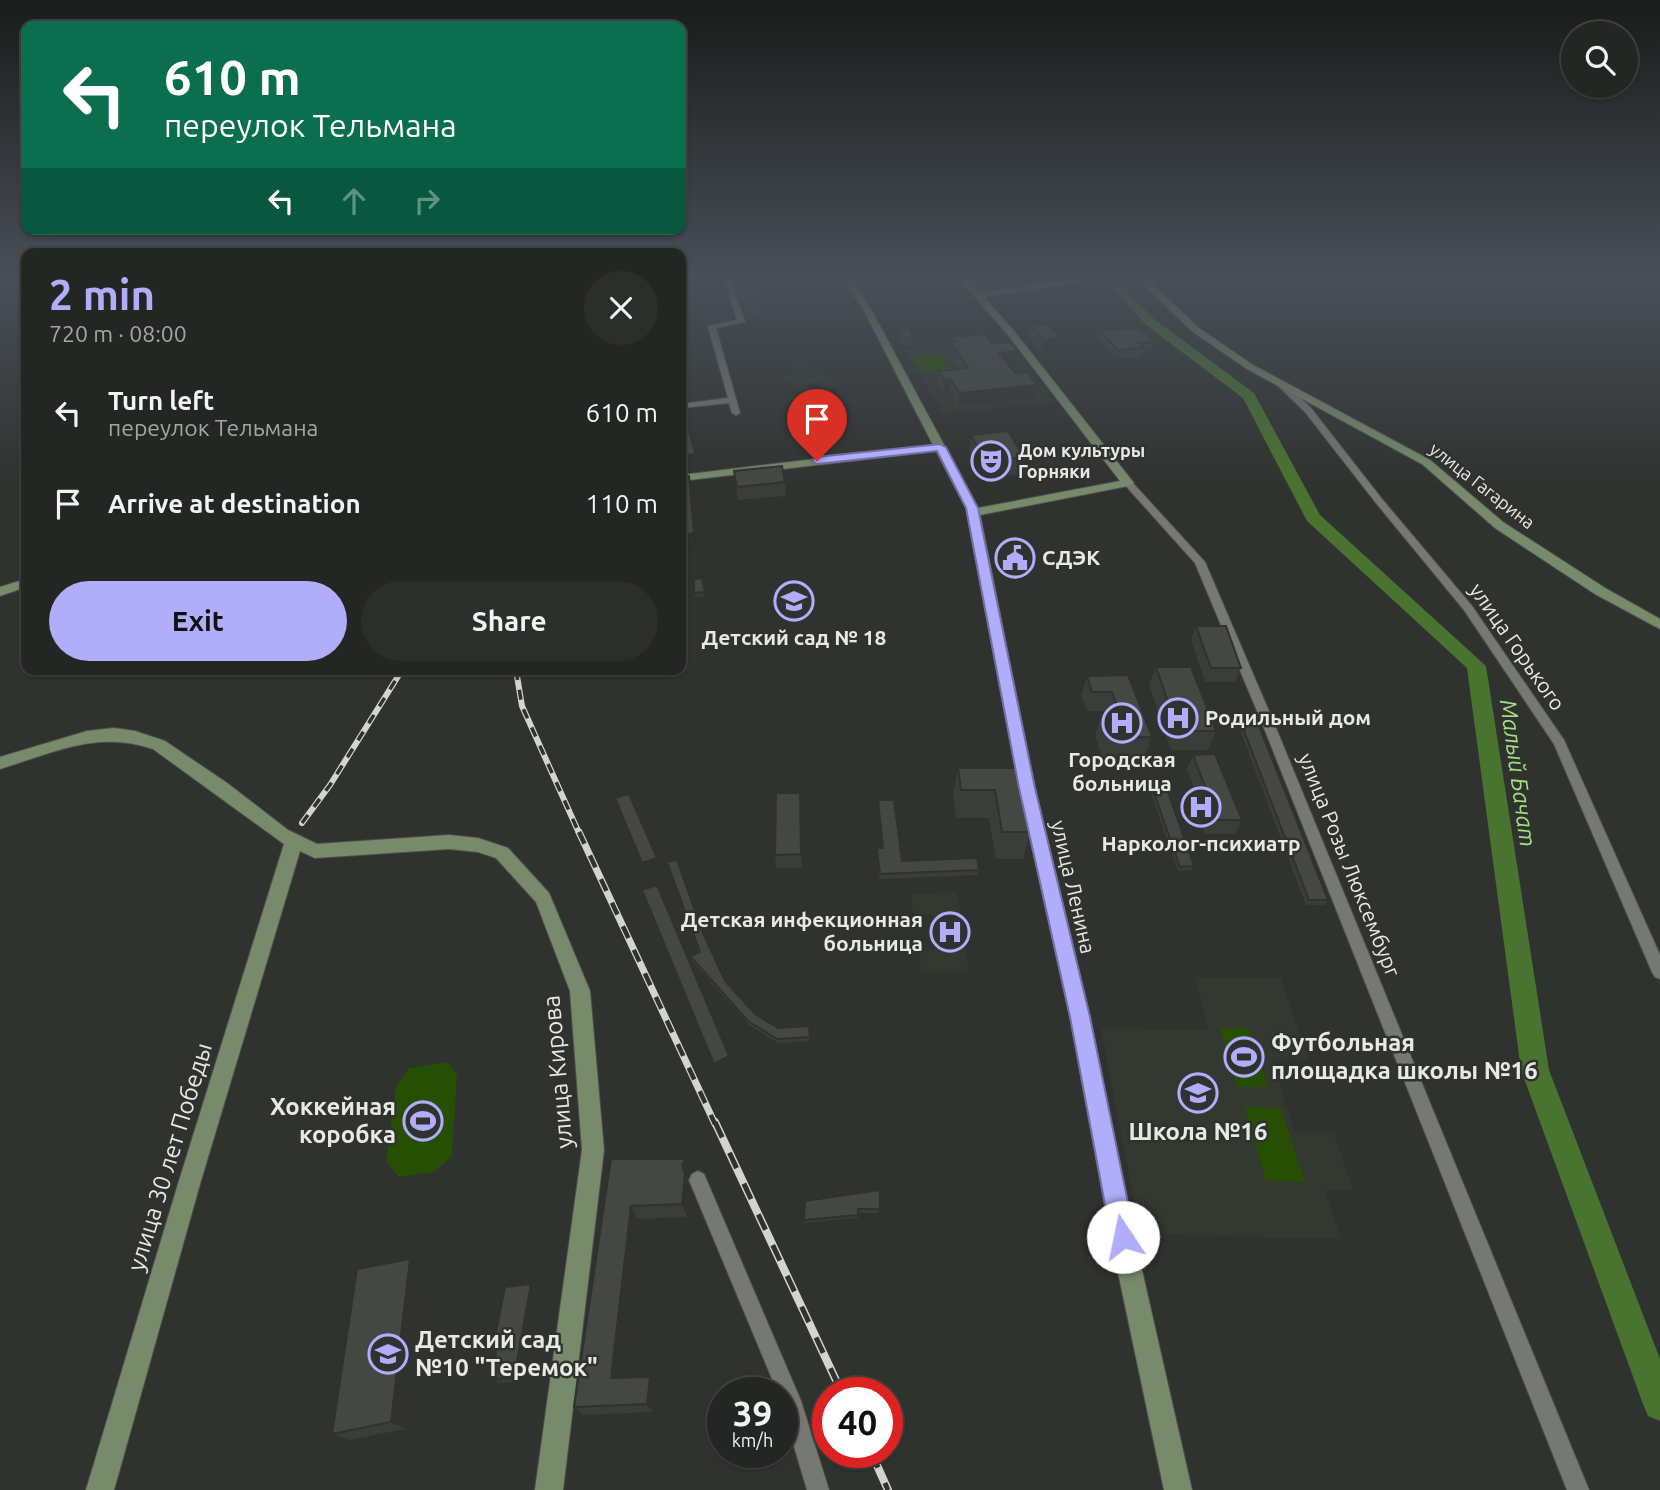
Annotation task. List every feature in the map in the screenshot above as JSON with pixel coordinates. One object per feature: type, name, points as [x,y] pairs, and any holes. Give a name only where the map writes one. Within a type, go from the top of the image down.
[{"type":"street","points":[[718,349],[736,412]]},
{"type":"street","name":"улица Ленина","points":[[888,349],[956,474],[973,513],[1027,788],[1080,1017],[1123,1237],[1178,1490]]},
{"type":"street","name":"улица Розы Люксембург","points":[[1023,349],[1128,483],[1200,562],[1268,723],[1578,1490]]},
{"type":"street","name":"улица Гагарина","points":[[1223,349],[1250,367],[1426,462],[1499,525],[1600,591],[1660,625]]},
{"type":"street","name":"улица Горького","points":[[1281,384],[1308,410],[1468,608],[1560,743],[1660,972]]},
{"type":"street","points":[[686,405],[733,400]]},
{"type":"street","points":[[686,477],[940,447]]},
{"type":"street","points":[[973,513],[1128,483]]},
{"type":"street","points":[[0,592],[21,585]]},
{"type":"street","points":[[0,763],[87,737],[114,734],[135,737],[159,745],[221,787],[288,838]]},
{"type":"street","name":"улица 30 лет Победы","points":[[100,1490],[288,838]]},
{"type":"street","name":"улица Кирова","points":[[288,838],[315,851],[449,842],[478,845],[502,853],[543,898],[580,991],[593,1150],[549,1490]]},
{"type":"street","points":[[698,1180],[791,1401],[818,1490]]},
{"type":"shaded area","points":[[904,349],[1012,349],[1054,402],[943,414]]},
{"type":"shaded area","points":[[807,363],[810,369],[800,370],[804,378],[813,378],[811,371],[823,370],[827,379],[833,379],[837,386],[821,388],[819,383],[807,384],[811,396],[817,396],[820,402],[805,404],[802,399],[786,401],[785,396],[798,394],[793,382],[786,382],[784,376],[795,374],[791,364]]},
{"type":"shaded area","name":"Детская инфекционная больница","points":[[957,892],[969,971],[921,972],[919,951],[938,950],[933,914],[913,914],[911,894]]},
{"type":"shaded area","name":"Школа №16","points":[[1195,977],[1281,978],[1308,1059],[1272,1059],[1295,1132],[1334,1133],[1353,1190],[1325,1190],[1341,1239],[1140,1234],[1101,1028],[1208,1030]]},
{"type":"green space","points":[[940,354],[950,369],[921,372],[912,356]]},
{"type":"green space","name":"Футбольная площадка школы №16","points":[[1220,1028],[1249,1028],[1268,1087],[1237,1087]]},
{"type":"green space","name":"Хоккейная коробка","points":[[448,1062],[457,1076],[452,1156],[434,1172],[399,1177],[386,1162],[396,1087],[409,1068]]},
{"type":"green space","points":[[1245,1107],[1281,1108],[1305,1182],[1266,1181]]},
{"type":"building","points":[[955,349],[1016,349],[1018,351],[999,353],[1015,373],[1027,372],[1038,385],[960,393],[950,379],[945,380],[939,371],[968,368]]},
{"type":"building","points":[[686,431],[689,431],[695,454],[686,455]]},
{"type":"building","points":[[1008,431],[1024,457],[985,461],[971,435]]},
{"type":"building","points":[[782,466],[785,482],[737,487],[734,471]]},
{"type":"building","points":[[686,476],[689,476],[694,533],[686,534]]},
{"type":"building","points":[[702,578],[705,592],[694,593],[694,579]]},
{"type":"building","points":[[1196,626],[1226,626],[1241,668],[1211,668]]},
{"type":"building","points":[[1156,667],[1191,667],[1216,731],[1178,731]]},
{"type":"building","points":[[1128,675],[1152,737],[1108,738],[1101,717],[1121,717],[1112,692],[1092,692],[1087,676]]},
{"type":"building","points":[[1242,726],[1259,726],[1328,900],[1309,900]]},
{"type":"building","points":[[1215,754],[1242,820],[1212,820],[1204,800],[1210,800],[1193,755]]},
{"type":"building","points":[[958,768],[1017,768],[1030,832],[1002,832],[995,790],[961,790]]},
{"type":"building","points":[[1166,786],[1194,866],[1180,867],[1152,787]]},
{"type":"building","points":[[776,793],[800,793],[801,854],[775,855]]},
{"type":"building","points":[[629,794],[657,858],[642,863],[615,798]]},
{"type":"building","points":[[878,800],[894,800],[902,861],[977,858],[979,870],[880,874],[877,848],[883,848]]},
{"type":"building","points":[[677,860],[703,933],[725,981],[755,1014],[778,1028],[809,1026],[810,1037],[777,1039],[748,1021],[690,956],[700,952],[667,862]]},
{"type":"building","points":[[657,885],[729,1056],[714,1064],[642,890]]},
{"type":"building","points":[[611,1159],[686,1159],[682,1165],[685,1174],[682,1204],[631,1206],[611,1378],[650,1377],[647,1404],[574,1407]]},
{"type":"building","points":[[880,1190],[880,1209],[858,1209],[858,1215],[804,1220],[805,1201]]},
{"type":"building","name":"Детский сад №10 \"Теремок\"","points":[[410,1259],[391,1422],[332,1434],[357,1269]]},
{"type":"building","points":[[531,1284],[514,1378],[492,1379],[498,1337],[495,1337],[505,1287]]},
{"type":"waterway","name":"Малый Бачат","points":[[1185,349],[1249,396],[1313,518],[1476,666],[1535,1070],[1660,1404]]},
{"type":"railway","points":[[302,823],[330,785],[399,675]]},
{"type":"railway","points":[[517,675],[522,706],[579,833]]},
{"type":"railway","points":[[579,832],[715,1124]]},
{"type":"railway","points":[[715,1122],[835,1377]]},
{"type":"railway","points":[[878,1468],[888,1490]]},
{"type":"place","name":"Дом культуры Горняки","points":[[991,461]]},
{"type":"place","name":"СДЭК","points":[[1015,558]]},
{"type":"place","name":"Детский сад № 18","points":[[794,601]]},
{"type":"place","name":"Родильный дом","points":[[1178,718]]},
{"type":"place","name":"Городская больница","points":[[1122,723]]},
{"type":"place","name":"Нарколог-психиатр","points":[[1201,807]]},
{"type":"place","name":"Детская инфекционная больница","points":[[950,932]]},
{"type":"place","name":"Футбольная площадка школы №16","points":[[1244,1057]]},
{"type":"place","name":"Школа №16","points":[[1198,1093]]},
{"type":"place","name":"Хоккейная коробка","points":[[423,1121]]},
{"type":"place","name":"Детский сад №10 \"Теремок\"","points":[[388,1354]]},
{"type":"route","points":[[817,461],[940,447],[972,508],[1027,788],[1080,1017],[1123,1237]]}]
